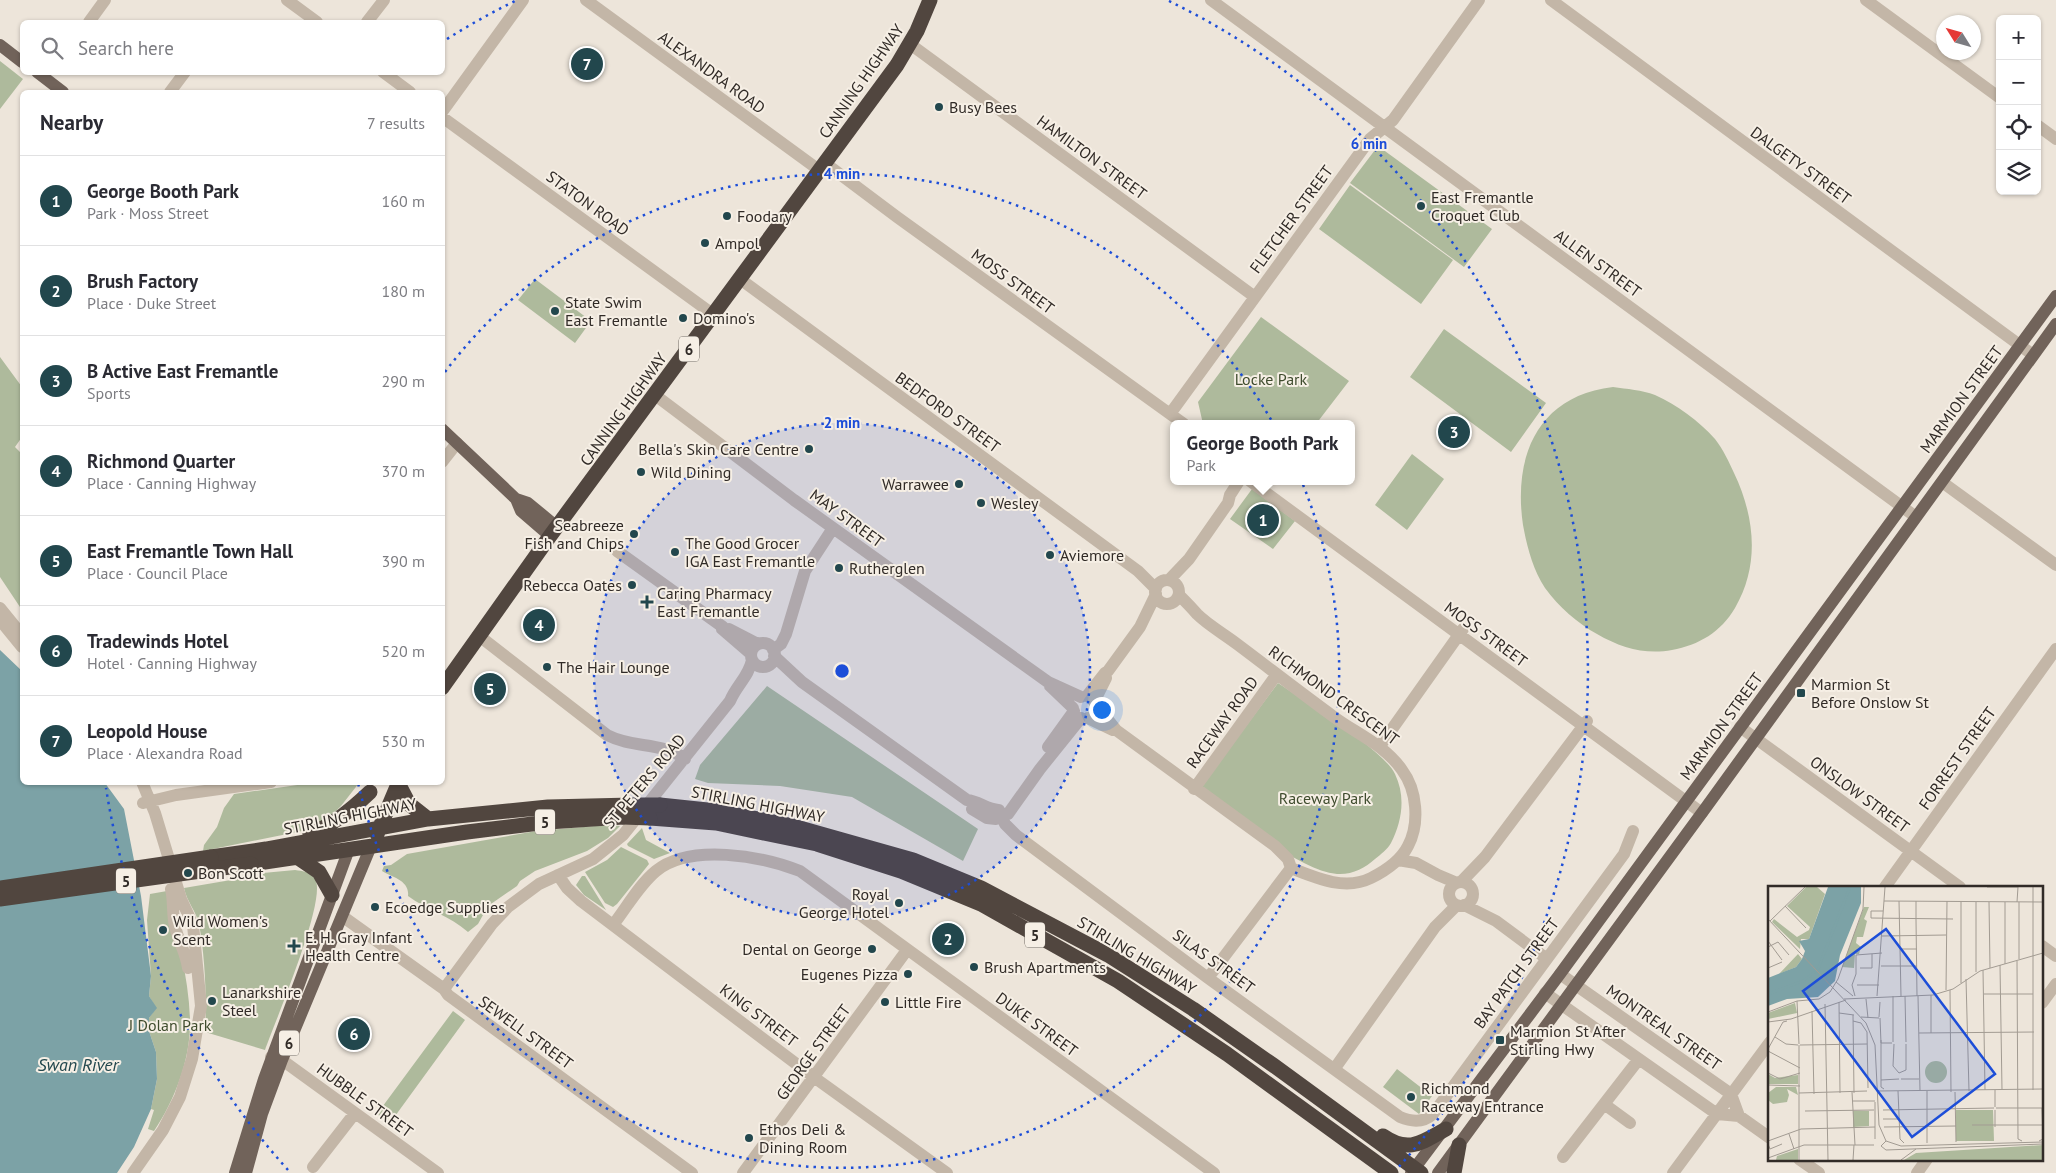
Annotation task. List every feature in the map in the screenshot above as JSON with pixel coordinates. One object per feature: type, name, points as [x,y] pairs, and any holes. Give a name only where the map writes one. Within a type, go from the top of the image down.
[{"type":"highway","name":"CANNING HIGHWAY","points":[[445,684],[478,635],[714,315],[910,44],[930,0]]},
{"type":"highway","name":"6","points":[[371,846],[397,785]]},
{"type":"highway","points":[[399,785],[409,804],[428,819]]},
{"type":"highway","points":[[332,895],[319,872],[295,850],[346,815],[372,787]]},
{"type":"highway","name":"6","points":[[349,849],[372,787]]},
{"type":"highway","name":"STIRLING HIGHWAY","points":[[0,899],[295,850],[355,832],[380,827],[428,819],[548,807],[660,805],[717,811],[790,825],[913,860],[981,888],[1108,955],[1194,1009],[1273,1064],[1416,1171]]},
{"type":"highway","name":"STIRLING HIGHWAY","points":[[295,850],[349,849],[548,822],[623,818],[716,823],[817,844],[901,871],[981,904],[1118,981],[1227,1054],[1376,1166],[1391,1173]]},
{"type":"highway","name":"STIRLING HIGHWAY","points":[[0,888],[250,858]]},
{"type":"highway","points":[[1273,1064],[1292,1072],[1398,1144],[1411,1146],[1423,1142],[1446,1129]]},
{"type":"highway","points":[[1454,1173],[1459,1145]]},
{"type":"main road","points":[[0,45],[20,60]]},
{"type":"main road","points":[[45,75],[61,90]]},
{"type":"main road","name":"MARMION STREET","points":[[1416,1171],[2056,296]]},
{"type":"main road","name":"MARMION STREET","points":[[1438,1173],[1560,1004],[1705,810],[2056,324]]},
{"type":"main road","points":[[445,432],[516,499],[528,503],[554,532]]},
{"type":"main road","name":"6","points":[[246,1173],[277,1058],[342,916],[371,846]]},
{"type":"main road","name":"6","points":[[235,1173],[349,849]]},
{"type":"street","points":[[90,20],[105,0]]},
{"type":"street","points":[[287,0],[314,20]]},
{"type":"street","points":[[369,20],[384,0]]},
{"type":"street","points":[[445,108],[523,0]]},
{"type":"street","name":"ALEXANDRA ROAD","points":[[586,0],[822,166]]},
{"type":"street","name":"ALLEN STREET","points":[[1211,0],[1916,517]]},
{"type":"street","name":"FLETCHER STREET","points":[[1170,414],[1370,139],[1393,120],[1479,0]]},
{"type":"street","name":"DALGETY STREET","points":[[1551,0],[2033,355]]},
{"type":"street","points":[[1866,0],[1996,95]]},
{"type":"street","name":"HAMILTON STREET","points":[[910,44],[1255,296]]},
{"type":"street","points":[[172,90],[183,75]]},
{"type":"street","points":[[387,75],[407,90]]},
{"type":"street","name":"STATON ROAD","points":[[445,119],[714,315]]},
{"type":"street","points":[[2041,128],[2056,139]]},
{"type":"street","name":"MOSS STREET","points":[[822,166],[1178,420]]},
{"type":"street","name":"BEDFORD STREET","points":[[740,279],[1168,592]]},
{"type":"street","name":"MAY STREET","points":[[655,394],[836,530],[1084,707]]},
{"type":"street","points":[[445,458],[457,443]]},
{"type":"street","points":[[1942,482],[2056,565]]},
{"type":"street","points":[[1000,814],[1009,800],[1084,707],[1105,673],[1168,592],[1228,503],[1230,495],[1236,485]]},
{"type":"street","points":[[1228,503],[1235,500],[1246,485]]},
{"type":"street","name":"MOSS STREET","points":[[1255,485],[1461,632],[1705,810]]},
{"type":"street","name":"MOSS STREET","points":[[1268,485],[1461,632]]},
{"type":"street","name":"ST PETERS ROAD","points":[[446,992],[492,924],[508,907],[532,888],[593,859],[623,835],[736,697],[763,655],[781,644],[809,564],[836,530]]},
{"type":"street","name":"SILAS STREET","points":[[617,551],[967,800],[971,800],[1000,814],[1016,835],[1208,978],[1335,1068],[1400,1117],[1414,1121]]},
{"type":"street","name":"RICHMOND CRESCENT","points":[[1168,592],[1354,732],[1380,746],[1403,770],[1412,789],[1416,806],[1415,822],[1403,853]]},
{"type":"street","points":[[0,608],[20,633]]},
{"type":"street","points":[[0,620],[20,645]]},
{"type":"street","points":[[1380,746],[1461,632]]},
{"type":"street","points":[[478,635],[607,735],[620,742],[668,749],[685,759]]},
{"type":"street","name":"FORREST STREET","points":[[1886,886],[2056,649]]},
{"type":"street","name":"RACEWAY ROAD","points":[[1194,789],[1277,674]]},
{"type":"street","points":[[1084,707],[1105,716],[1116,730],[1288,859],[1287,870],[1270,897],[1208,978]]},
{"type":"street","points":[[1335,1068],[1434,925],[1478,871],[1485,861],[1485,857],[1585,723]]},
{"type":"street","name":"ONSLOW STREET","points":[[1740,727],[1959,886]]},
{"type":"street","points":[[133,1173],[163,1130],[180,1097],[192,1059],[201,1006],[193,925],[180,899],[147,802],[135,785]]},
{"type":"street","points":[[143,785],[171,888],[174,902],[174,920],[187,958],[198,1020]]},
{"type":"street","points":[[147,802],[176,795],[250,785]]},
{"type":"street","name":"BAY PATCH STREET","points":[[1414,1121],[1422,1121],[1433,1114],[1624,854],[1633,831]]},
{"type":"street","points":[[1287,870],[1323,881],[1347,883],[1371,878],[1403,853],[1547,959]]},
{"type":"street","name":"DUKE STREET","points":[[613,925],[650,876],[667,864],[684,857],[711,855],[746,857],[779,863],[800,871],[1214,1173]]},
{"type":"street","name":"KING STREET","points":[[558,875],[567,888],[613,925],[815,1078],[947,1173]]},
{"type":"street","name":"SEWELL STREET","points":[[342,916],[692,1173]]},
{"type":"street","points":[[2044,947],[2056,956]]},
{"type":"street","name":"GEORGE STREET","points":[[743,1173],[815,1078],[907,950]]},
{"type":"street","name":"MONTREAL STREET","points":[[1560,974],[1731,1094]]},
{"type":"street","points":[[2044,1000],[2056,984]]},
{"type":"street","points":[[1545,993],[1717,1114],[1739,1116],[1768,1137]]},
{"type":"street","points":[[1673,1173],[1768,1045]]},
{"type":"street","name":"HUBBLE STREET","points":[[277,1058],[438,1173]]},
{"type":"street","points":[[1563,1157],[1639,1059]]},
{"type":"street","points":[[1731,1094],[1739,1116]]},
{"type":"street","points":[[1604,1104],[1630,1124]]},
{"type":"street","points":[[313,1168],[355,1113]]},
{"type":"street","points":[[1917,1173],[1926,1160]]},
{"type":"street","points":[[1802,1166],[1818,1173]]},
{"type":"green space","points":[[0,61],[23,79],[0,109]]},
{"type":"green space","name":"East Fremantle Croquet Club","points":[[1378,146],[1492,229],[1464,267],[1350,183]]},
{"type":"green space","points":[[1350,185],[1453,260],[1421,304],[1319,229]]},
{"type":"green space","name":"State Swim East Fremantle","points":[[535,279],[591,321],[575,343],[518,300]]},
{"type":"green space","name":"Locke Park","points":[[1261,317],[1349,381],[1319,420],[1202,420],[1198,402]]},
{"type":"green space","points":[[1444,329],[1546,403],[1511,452],[1410,377]]},
{"type":"green space","points":[[0,357],[20,384],[20,440],[15,447],[20,452],[20,607],[0,577]]},
{"type":"green space","points":[[1613,387],[1655,395],[1679,409],[1702,426],[1715,439],[1726,456],[1747,507],[1752,541],[1748,575],[1743,592],[1735,608],[1716,631],[1700,641],[1682,648],[1653,652],[1624,647],[1582,625],[1556,602],[1545,588],[1537,574],[1529,550],[1523,525],[1522,476],[1527,454],[1536,434],[1548,417],[1565,403],[1587,393]]},
{"type":"green space","points":[[1412,454],[1444,479],[1407,530],[1375,505]]},
{"type":"green space","points":[[1252,489],[1295,521],[1273,549],[1230,519]]},
{"type":"green space","name":"Raceway Park","points":[[1278,683],[1360,739],[1388,764],[1395,774],[1401,791],[1401,809],[1395,835],[1386,850],[1363,868],[1337,874],[1320,870],[1303,862],[1284,852],[1200,788]]},
{"type":"green space","points":[[767,686],[978,829],[963,861],[852,797],[780,786],[708,783],[695,779],[700,765]]},
{"type":"green space","points":[[297,785],[357,785],[333,814],[307,830],[203,851],[204,845],[217,827],[224,808],[234,794]]},
{"type":"green space","points":[[607,825],[620,826],[608,838],[587,851],[535,871],[520,881],[517,886],[488,906],[478,924],[468,932],[461,926],[408,896],[408,891],[403,883],[382,871],[384,866],[391,865],[407,854],[536,831]]},
{"type":"green space","points":[[642,828],[646,840],[670,853],[654,859],[628,846],[627,844]]},
{"type":"green space","points":[[621,847],[647,860],[649,864],[613,907],[605,903],[585,872],[607,860]]},
{"type":"green space","points":[[295,870],[309,873],[315,879],[317,891],[314,910],[298,962],[265,1050],[205,1032],[206,1006],[203,950],[198,919],[184,888],[261,875],[263,873]]},
{"type":"green space","points":[[582,876],[585,876],[606,910],[584,895],[576,885]]},
{"type":"green space","name":"J Dolan Park","points":[[167,891],[182,955],[189,1004],[190,1034],[185,1064],[175,1092],[154,1131],[148,1129],[154,1110],[151,1109],[157,1079],[156,1052],[149,1031],[149,1018],[156,1008],[149,996],[151,976],[147,920],[150,894]]},
{"type":"green space","points":[[453,1011],[465,1020],[390,1123],[377,1114]]},
{"type":"green space","points":[[1397,1069],[1432,1096],[1419,1114],[1383,1087]]},
{"type":"water","name":"Swan River","points":[[0,650],[20,669],[20,785],[106,785],[124,809],[141,896],[151,976],[149,996],[157,1008],[149,1018],[149,1031],[156,1052],[157,1079],[151,1109],[134,1147],[117,1173],[0,1173]]},
{"type":"place","name":"Leopold House","points":[[587,64]]},
{"type":"place","name":"Busy Bees","points":[[939,107]]},
{"type":"place","name":"East Fremantle Croquet Club","points":[[1421,206]]},
{"type":"place","name":"Foodary","points":[[727,216]]},
{"type":"place","name":"Ampol","points":[[705,243]]},
{"type":"place","name":"State Swim East Fremantle","points":[[555,311]]},
{"type":"place","name":"Domino's","points":[[683,318]]},
{"type":"place","name":"B Active East Fremantle","points":[[1454,432]]},
{"type":"place","name":"Bella's Skin Care Centre","points":[[809,449]]},
{"type":"place","name":"Wild Dining","points":[[641,472]]},
{"type":"place","name":"Warrawee","points":[[959,484]]},
{"type":"place","name":"Wesley","points":[[981,503]]},
{"type":"place","name":"George Booth Park","points":[[1263,520]]},
{"type":"place","name":"Seabreeze Fish and Chips","points":[[634,534]]},
{"type":"place","name":"The Good Grocer IGA East Fremantle","points":[[675,552]]},
{"type":"place","name":"Aviemore","points":[[1050,555]]},
{"type":"place","name":"Rutherglen","points":[[839,568]]},
{"type":"place","name":"Rebecca Oates","points":[[632,585]]},
{"type":"place","name":"Caring Pharmacy East Fremantle","points":[[647,602]]},
{"type":"place","name":"Richmond Quarter","points":[[539,625]]},
{"type":"place","name":"The Hair Lounge","points":[[547,667]]},
{"type":"place","name":"East Fremantle Town Hall","points":[[490,689]]},
{"type":"place","name":"Marmion St Before Onslow St","points":[[1801,693]]},
{"type":"place","name":"Bon Scott","points":[[188,873]]},
{"type":"place","name":"Royal George Hotel","points":[[899,903]]},
{"type":"place","name":"Ecoedge Supplies","points":[[375,907]]},
{"type":"place","name":"Wild Women's Scent","points":[[163,930]]},
{"type":"place","name":"Brush Factory","points":[[948,939]]},
{"type":"place","name":"E. H. Gray Infant Health Centre","points":[[294,946]]},
{"type":"place","name":"Dental on George","points":[[872,949]]},
{"type":"place","name":"Brush Apartments","points":[[974,967]]},
{"type":"place","name":"Eugenes Pizza","points":[[908,974]]},
{"type":"place","name":"Lanarkshire Steel","points":[[212,1001]]},
{"type":"place","name":"Little Fire","points":[[885,1002]]},
{"type":"place","name":"Tradewinds Hotel","points":[[354,1034]]},
{"type":"place","name":"Marmion St After Stirling Hwy","points":[[1500,1040]]},
{"type":"place","name":"Richmond Raceway Entrance","points":[[1411,1097]]},
{"type":"place","name":"Ethos Deli & Dining Room","points":[[749,1138]]}]
